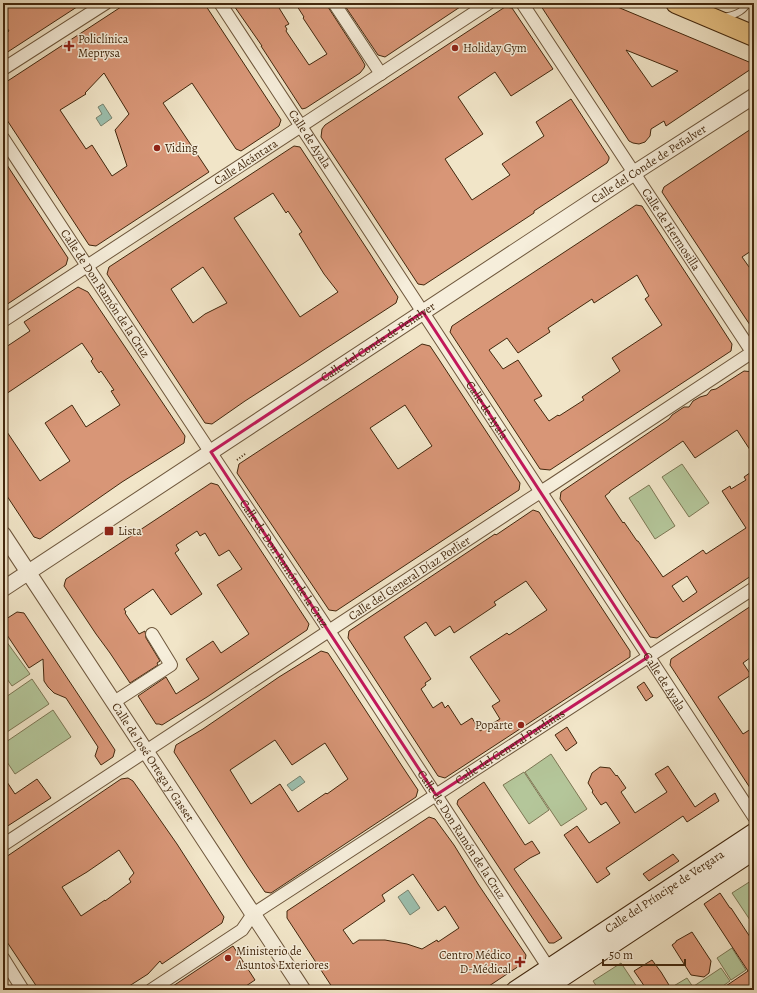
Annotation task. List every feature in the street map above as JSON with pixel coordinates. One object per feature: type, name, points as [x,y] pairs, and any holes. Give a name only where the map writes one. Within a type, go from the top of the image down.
[{"type":"main road","points":[[676,3],[754,36]]},
{"type":"main road","name":"Calle del Príncipe de Vergara","points":[[553,982],[754,832]]},
{"type":"main road","name":"Calle del Príncipe de Vergara","points":[[515,990],[553,982],[754,851]]},
{"type":"street","points":[[3,69],[106,3]]},
{"type":"street","name":"Calle de Ayala","points":[[220,3],[754,817]]},
{"type":"street","points":[[334,3],[381,74]]},
{"type":"street","name":"Calle Alcántara","points":[[3,322],[489,3]]},
{"type":"street","name":"Calle de Hermosilla","points":[[522,3],[753,352]]},
{"type":"street","name":"Calle del Conde de Peñalver","points":[[3,589],[634,173],[754,96]]},
{"type":"street","name":"Calle de Don Ramón de la Cruz","points":[[3,138],[436,795],[553,982]]},
{"type":"street","name":"Calle del General Díaz Porlier","points":[[3,845],[753,352]]},
{"type":"street","name":"Calle de José Ortega y Gasset","points":[[3,534],[303,990]]},
{"type":"street","name":"Calle del General Pardiñas","points":[[151,990],[242,930],[253,914],[754,588]]},
{"type":"street","points":[[114,702],[171,665],[152,634]]},
{"type":"street","points":[[3,958],[23,990]]},
{"type":"lane","points":[[715,19],[736,14],[746,7],[748,3]]},
{"type":"path","points":[[236,460],[245,454]]},
{"type":"highlighted area","points":[[423,312],[648,657],[436,795],[211,452]]},
{"type":"shaded area","points":[[103,104],[112,118],[101,126],[96,118],[102,114],[98,107]]},
{"type":"shaded area","points":[[682,464],[709,503],[689,517],[662,477]]},
{"type":"shaded area","points":[[649,485],[675,526],[655,539],[629,498]]},
{"type":"shaded area","points":[[6,641],[30,674],[12,686],[3,673],[3,643]]},
{"type":"shaded area","points":[[32,679],[49,704],[4,734],[3,699]]},
{"type":"shaded area","points":[[53,710],[71,737],[15,774],[3,756],[3,744]]},
{"type":"shaded area","points":[[551,754],[587,809],[561,826],[525,772]]},
{"type":"shaded area","points":[[524,772],[549,810],[529,824],[503,785]]},
{"type":"shaded area","points":[[300,776],[305,782],[292,791],[287,785]]},
{"type":"shaded area","points":[[754,879],[754,926],[732,893]]},
{"type":"shaded area","points":[[408,890],[420,908],[410,915],[398,897]]},
{"type":"shaded area","points":[[732,948],[746,970],[731,980],[717,958]]},
{"type":"shaded area","points":[[621,963],[639,990],[599,990],[593,981]]},
{"type":"shaded area","points":[[721,968],[730,981],[717,990],[696,990],[694,986]]},
{"type":"shaded area","points":[[687,978],[695,990],[674,990],[672,987]]},
{"type":"building","points":[[3,3],[83,3],[3,55],[3,35],[9,31],[3,22]]},
{"type":"building","points":[[127,3],[204,3],[281,120],[279,126],[241,151],[236,149],[192,83],[163,103],[209,172],[96,246],[89,245],[3,114],[3,84]],"holes":[[[104,73],[129,114],[115,130],[127,166],[112,176],[92,145],[86,149],[60,110],[86,94],[85,93]]]},
{"type":"building","points":[[232,3],[276,3],[289,24],[285,26],[287,29],[286,31],[309,65],[327,54],[295,3],[327,3],[328,7],[365,65],[364,68],[360,73],[306,108],[302,109],[262,46]]},
{"type":"building","points":[[343,3],[466,3],[385,57],[378,55]]},
{"type":"building","points":[[539,3],[608,3],[751,64],[751,69],[666,126],[664,121],[651,129],[650,136],[645,142],[639,144],[629,141]],"holes":[[[626,50],[678,71],[652,87]]]},
{"type":"building","points":[[505,7],[512,8],[553,69],[511,96],[495,72],[458,97],[483,134],[445,159],[472,200],[510,175],[502,164],[544,136],[536,122],[571,99],[609,159],[607,163],[534,211],[534,213],[424,285],[418,284],[321,137],[322,129],[325,125]]},
{"type":"building","points":[[754,127],[754,249],[742,257],[754,274],[754,331],[662,192],[664,187]]},
{"type":"building","points":[[294,146],[300,147],[398,297],[396,303],[212,424],[205,423],[107,274],[109,267]],"holes":[[[273,193],[286,213],[288,211],[302,232],[299,234],[324,274],[338,292],[300,317],[234,218]],[[203,267],[227,303],[205,314],[193,323],[171,289]]]},
{"type":"building","points":[[3,159],[68,258],[66,265],[3,307]]},
{"type":"building","points":[[636,205],[642,206],[732,344],[731,351],[550,470],[540,469],[450,332],[452,326]],"holes":[[[637,275],[649,296],[645,299],[662,325],[612,358],[620,371],[582,397],[584,400],[549,421],[534,400],[542,396],[518,360],[503,369],[489,350],[507,338],[518,353],[550,332],[548,328],[592,299],[594,303]]]},
{"type":"building","points":[[78,287],[88,292],[185,436],[184,443],[122,482],[40,539],[34,537],[3,490],[3,426],[40,481],[70,461],[45,423],[72,405],[86,427],[120,405],[111,391],[114,390],[101,371],[99,373],[96,369],[91,361],[93,359],[82,343],[3,396],[3,349],[30,331],[24,322]]},
{"type":"building","points":[[422,344],[430,346],[520,483],[519,490],[336,611],[329,610],[237,473],[239,464]],"holes":[[[405,405],[432,446],[398,469],[370,428]]]},
{"type":"building","points":[[744,371],[754,372],[754,456],[737,430],[695,458],[683,441],[610,491],[605,496],[663,577],[703,550],[706,554],[746,528],[722,491],[730,486],[731,489],[746,480],[744,477],[754,470],[754,574],[657,638],[650,637],[560,499],[561,492],[669,419],[672,415],[684,407],[689,407],[693,401],[707,395],[711,390],[716,389]],"holes":[[[687,576],[697,592],[683,602],[672,586]]]},
{"type":"building","points":[[211,483],[218,485],[309,624],[307,630],[207,697],[162,725],[156,724],[138,696],[166,677],[176,694],[199,679],[186,659],[213,641],[221,653],[249,634],[217,585],[242,569],[229,550],[219,556],[205,533],[200,536],[197,531],[176,545],[179,550],[175,553],[202,594],[171,615],[153,589],[124,609],[126,612],[125,613],[139,634],[145,631],[146,638],[160,661],[157,663],[158,665],[130,683],[64,586],[66,579]]},
{"type":"building","points":[[533,510],[539,512],[630,651],[630,657],[445,778],[438,776],[348,638],[349,631],[495,534],[496,535]],"holes":[[[526,581],[547,610],[509,635],[507,633],[470,657],[500,701],[492,706],[500,719],[480,731],[472,718],[461,725],[448,705],[445,708],[442,702],[433,708],[421,689],[426,685],[425,683],[431,679],[404,637],[426,622],[435,636],[450,626],[454,633],[496,605],[494,602]]]},
{"type":"building","points":[[754,604],[754,655],[743,663],[751,675],[718,697],[743,734],[754,727],[754,794],[670,665],[671,659]]},
{"type":"building","points":[[17,612],[24,613],[115,750],[113,757],[101,765],[95,756],[98,747],[66,698],[54,693],[44,681],[43,659],[29,668],[3,629],[3,621]]},
{"type":"building","points":[[321,651],[328,653],[418,790],[416,797],[271,893],[265,892],[174,752],[176,745],[203,729],[279,677]],"holes":[[[275,740],[292,765],[325,743],[348,779],[298,812],[280,784],[251,804],[230,770]]]},
{"type":"building","points":[[644,682],[653,696],[646,701],[637,687]]},
{"type":"building","points":[[567,727],[577,743],[566,751],[555,735]]},
{"type":"building","points":[[668,766],[695,807],[715,793],[719,801],[687,822],[683,816],[606,868],[610,874],[597,883],[564,835],[577,826],[589,843],[620,823],[606,802],[601,805],[592,792],[593,791],[588,783],[592,773],[600,767],[610,768],[626,788],[621,792],[635,813],[667,792],[655,774]]},
{"type":"building","points":[[3,776],[15,794],[37,779],[51,798],[3,829]]},
{"type":"building","points":[[128,778],[133,781],[177,844],[224,917],[222,923],[162,964],[160,961],[148,974],[123,990],[39,990],[3,936],[3,889],[7,887],[3,881],[3,859],[121,779]],"holes":[[[119,850],[134,873],[129,879],[131,882],[81,916],[62,887]]]},
{"type":"building","points":[[484,782],[525,845],[532,841],[540,853],[514,869],[562,938],[554,943],[549,943],[457,804],[458,800]]},
{"type":"building","points":[[429,817],[435,819],[454,845],[478,884],[526,955],[525,962],[483,990],[334,990],[287,918],[287,911]],"holes":[[[413,874],[438,911],[445,906],[459,928],[438,942],[437,940],[422,949],[407,944],[385,940],[359,940],[353,944],[343,930],[385,901],[382,895]]]},
{"type":"building","points":[[673,854],[679,861],[649,881],[643,874]]},
{"type":"building","points":[[720,893],[754,943],[754,990],[720,990],[748,971],[704,904]]},
{"type":"building","points":[[692,932],[711,961],[709,973],[704,977],[691,975],[672,945]]},
{"type":"building","name":"Ministerio de Asuntos Exteriores","points":[[233,946],[255,980],[240,990],[167,990]]},
{"type":"building","points":[[652,960],[672,990],[647,990],[634,971]]},
{"type":"place","name":"Policlínica Meprysa","points":[[69,46]]},
{"type":"place","name":"Holiday Gym","points":[[455,48]]},
{"type":"place","name":"Viding","points":[[157,148]]},
{"type":"place","name":"Lista","points":[[109,531]]},
{"type":"place","name":"Poparte","points":[[521,725]]},
{"type":"place","name":"Ministerio de Asuntos Exteriores","points":[[228,958]]},
{"type":"place","name":"Centro Médico D-Médical","points":[[520,962]]}]
